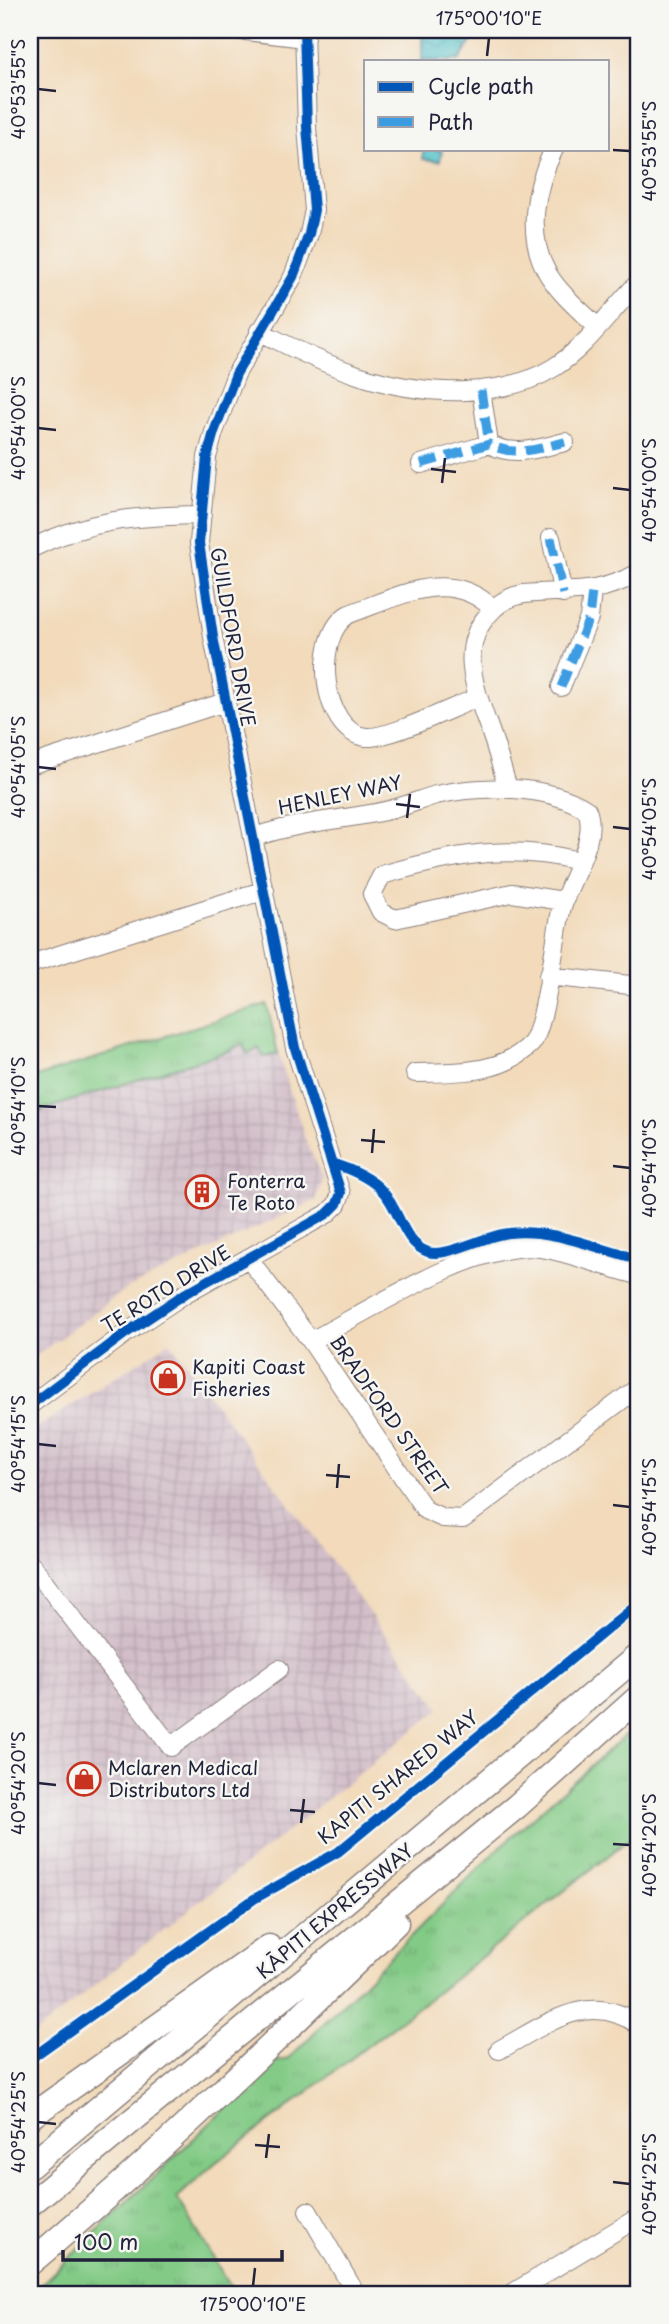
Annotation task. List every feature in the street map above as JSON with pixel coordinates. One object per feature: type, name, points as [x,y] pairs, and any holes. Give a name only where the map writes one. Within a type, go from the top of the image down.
[{"type":"highway","name":"KĀPITI EXPRESSWAY","points":[[30,2166],[639,1655]]},
{"type":"highway","name":"KĀPITI EXPRESSWAY","points":[[30,2204],[517,1806],[639,1697]]},
{"type":"highway","points":[[30,2117],[263,1952],[528,1749]]},
{"type":"highway","points":[[30,2263],[117,2190],[204,2109],[517,1806]]},
{"type":"street","points":[[237,30],[304,34]]},
{"type":"street","name":"GUILDFORD DRIVE","points":[[304,34],[314,210],[304,255],[236,374],[214,432],[207,457],[201,570],[295,1048],[315,1117],[341,1183],[340,1200],[327,1214]]},
{"type":"street","points":[[554,150],[537,195],[538,248],[547,273],[560,291],[596,326]]},
{"type":"street","points":[[260,331],[320,362],[366,379],[434,392],[481,390],[519,383],[554,368],[576,350],[639,282]]},
{"type":"street","points":[[481,390],[489,444]]},
{"type":"street","points":[[421,464],[489,444],[501,451],[514,452],[565,442]]},
{"type":"street","points":[[30,549],[88,524],[127,517],[202,515]]},
{"type":"street","points":[[551,538],[563,594]]},
{"type":"street","points":[[508,788],[477,698],[471,662],[474,638],[493,608],[513,596],[592,592],[639,573]]},
{"type":"street","points":[[477,698],[376,736],[355,734],[344,728],[334,705],[328,680],[327,643],[338,621],[431,586],[457,587],[474,593],[493,608]]},
{"type":"street","points":[[561,687],[589,618],[592,592]]},
{"type":"street","points":[[30,765],[225,702]]},
{"type":"street","name":"HENLEY WAY","points":[[255,837],[313,820],[388,810],[440,794],[508,788],[573,803],[587,810],[590,832],[579,862]]},
{"type":"street","points":[[415,1073],[458,1072],[502,1064],[531,1044],[542,1023],[563,901],[579,862],[512,852],[461,854],[382,875],[372,894],[381,912],[395,919],[512,893],[563,901]]},
{"type":"street","points":[[30,964],[265,890]]},
{"type":"street","points":[[548,976],[639,986]]},
{"type":"street","name":"TE ROTO DRIVE","points":[[30,1405],[126,1332],[327,1214]]},
{"type":"street","name":"BRADFORD STREET","points":[[311,1341],[470,1259],[510,1248],[542,1248],[639,1275]]},
{"type":"street","name":"BRADFORD STREET","points":[[248,1258],[311,1341],[425,1510],[443,1518],[463,1519],[639,1387]]},
{"type":"street","points":[[30,1563],[171,1747],[279,1669]]},
{"type":"street","points":[[499,2050],[575,2010],[600,2008],[639,2025]]},
{"type":"street","points":[[308,2211],[356,2294]]},
{"type":"street","points":[[511,2294],[639,2217]]},
{"type":"shaded area","points":[[243,1044],[259,1048],[264,1057],[278,1054],[305,1138],[322,1178],[316,1200],[126,1289],[30,1360],[30,1114]]},
{"type":"shaded area","points":[[170,1342],[440,1709],[30,2037],[30,1432]]},
{"type":"green space","points":[[267,1004],[278,1054],[264,1057],[259,1048],[248,1054],[242,1044],[228,1051],[30,1114],[30,1079]]},
{"type":"green space","points":[[639,1723],[639,1831],[434,1995],[215,2163],[177,2198],[235,2294],[31,2294],[274,2062],[288,2059],[502,1845]]},
{"type":"water","points":[[422,30],[485,30],[471,42],[460,60],[422,60]]},
{"type":"water","points":[[423,150],[442,150],[440,161],[423,159]]},
{"type":"marked path","points":[[481,390],[489,444]]},
{"type":"marked path","points":[[421,464],[489,444],[517,451],[565,442]]},
{"type":"marked path","points":[[551,538],[563,594]]},
{"type":"marked path","points":[[561,687],[589,618],[592,592]]},
{"type":"cycle path","points":[[30,1405],[126,1333],[186,1293],[327,1214],[337,1204],[341,1193],[295,1048],[213,637],[199,543],[207,457],[214,432],[236,374],[293,277],[309,234],[314,210],[307,127],[304,30]]},
{"type":"cycle path","points":[[334,1164],[374,1183],[389,1200],[413,1242],[428,1252],[445,1252],[499,1235],[526,1232],[559,1236],[639,1259]]},
{"type":"cycle path","name":"KAPITI SHARED WAY","points":[[30,2059],[254,1899],[338,1852],[639,1603]]},
{"type":"place","name":"Fonterra Te Roto","points":[[202,1192]]},
{"type":"place","name":"Kapiti Coast Fisheries","points":[[168,1378]]},
{"type":"place","name":"Mclaren Medical Distributors Ltd","points":[[84,1779]]}]
